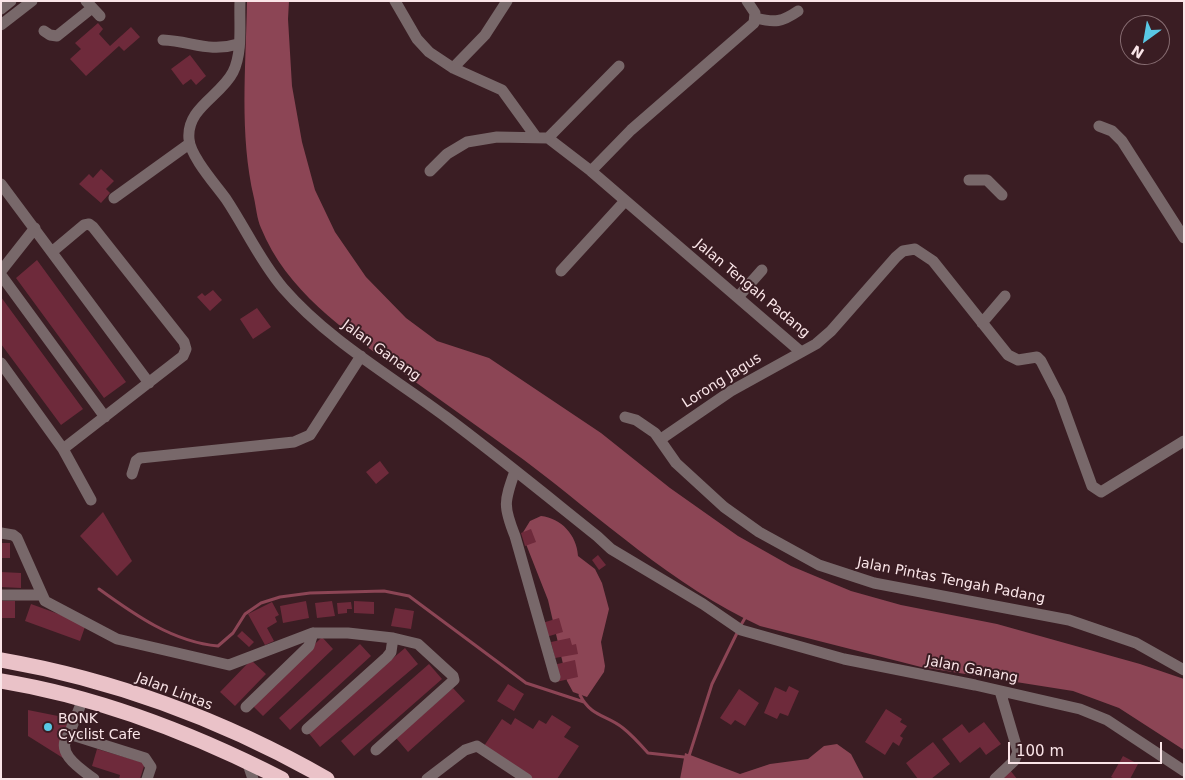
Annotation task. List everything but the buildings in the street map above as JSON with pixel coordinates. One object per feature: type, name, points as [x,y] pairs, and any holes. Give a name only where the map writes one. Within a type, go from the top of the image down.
[{"type":"highway","name":"Jalan Lintas","points":[[1,660],[60,672],[153,700],[246,738],[327,779]]},
{"type":"highway","points":[[1,680],[83,699],[172,729],[247,761],[281,778]]},
{"type":"street","points":[[1,9],[11,1]]},
{"type":"street","points":[[1,25],[32,1]]},
{"type":"street","points":[[114,198],[189,144],[189,127],[193,119],[228,80],[236,65],[240,1]]},
{"type":"street","points":[[396,1],[417,39],[429,52],[452,68],[502,90],[536,137]]},
{"type":"street","points":[[452,68],[485,35],[507,1]]},
{"type":"street","points":[[747,1],[756,18],[772,23],[786,19],[798,12]]},
{"type":"street","points":[[44,31],[50,36],[57,36],[92,8]]},
{"type":"street","points":[[591,171],[631,130],[715,59],[756,18]]},
{"type":"street","points":[[162,40],[178,41],[216,49],[238,44]]},
{"type":"street","points":[[430,171],[447,154],[467,142],[497,137],[548,138],[619,66]]},
{"type":"street","points":[[1099,126],[1112,131],[1122,141],[1184,238]]},
{"type":"street","name":"Jalan Tengah Padang","points":[[548,138],[591,171],[801,352],[816,344],[831,332],[896,257],[909,249],[915,249],[923,252],[933,261],[1008,355],[1018,360],[1037,358],[1041,361],[1060,398],[1092,486],[1097,491],[1101,492],[1184,441]]},
{"type":"street","name":"Jalan Ganang","points":[[189,144],[228,201],[267,267],[284,289],[330,332],[447,418],[611,549],[703,604],[738,628],[844,659],[1080,709],[1107,720],[1180,768]]},
{"type":"street","points":[[969,180],[987,180],[1002,195]]},
{"type":"street","points":[[1,184],[53,251],[149,383]]},
{"type":"street","points":[[561,271],[625,201]]},
{"type":"street","points":[[53,251],[84,225],[89,224],[184,342],[186,349],[183,356],[63,449]]},
{"type":"street","points":[[35,228],[1,273],[106,417]]},
{"type":"street","points":[[738,297],[762,270]]},
{"type":"street","points":[[982,323],[1005,296]]},
{"type":"street","name":"Lorong Jagus","points":[[661,439],[731,391],[801,352]]},
{"type":"street","points":[[132,474],[136,461],[140,458],[294,442],[310,435],[361,356]]},
{"type":"street","points":[[1,363],[63,449],[90,500]]},
{"type":"street","name":"Jalan Pintas Tengah Padang","points":[[625,417],[644,424],[661,439],[663,447],[713,499],[758,532],[819,565],[874,582],[1069,620],[1136,642],[1184,670]]},
{"type":"street","points":[[515,471],[505,502],[506,513],[515,536],[555,677]]},
{"type":"street","points":[[1,533],[13,535],[17,538],[40,595],[52,605],[91,623],[117,639],[222,665],[235,664],[313,633],[348,633],[393,638],[418,644],[453,676],[454,680],[376,750]]},
{"type":"street","points":[[1,595],[40,595]]},
{"type":"street","points":[[246,706],[309,646],[313,633]]},
{"type":"street","points":[[307,729],[387,657],[391,652],[393,638]]},
{"type":"street","points":[[994,779],[1014,761],[1018,752],[1000,691]]},
{"type":"street","points":[[83,699],[70,734],[63,744],[63,750],[94,779]]},
{"type":"street","points":[[70,734],[146,758],[151,767],[147,779]]},
{"type":"street","points":[[428,779],[465,750],[477,746],[527,779]]},
{"type":"street","points":[[247,761],[253,779]]},
{"type":"street","points":[[276,779],[281,778]]},
{"type":"shaded area","points":[[247,1],[289,1],[288,19],[292,86],[302,142],[315,190],[335,232],[366,277],[406,318],[437,341],[489,358],[601,433],[670,488],[738,536],[791,566],[851,591],[901,605],[997,624],[1140,664],[1184,679],[1184,750],[1119,708],[1073,691],[921,667],[760,626],[697,591],[667,571],[524,460],[376,354],[337,323],[301,290],[285,271],[258,221],[246,150],[244,100]]},
{"type":"shaded area","points":[[541,516],[555,520],[567,529],[575,541],[578,556],[595,569],[602,583],[609,609],[601,642],[605,666],[604,672],[587,697],[573,692],[567,681],[548,600],[522,534],[530,521]]},
{"type":"shaded area","points":[[837,744],[851,754],[864,779],[680,779],[685,753],[740,774],[770,764],[808,759],[824,746]]},
{"type":"waterway","points":[[99,589],[155,626],[185,639],[218,646],[233,633],[245,614],[261,603],[280,597],[310,593],[384,591],[409,596],[526,683],[584,702]]},
{"type":"waterway","points":[[741,625],[745,618]]},
{"type":"waterway","points":[[689,756],[712,684],[738,631]]},
{"type":"waterway","points":[[580,695],[589,708],[623,728],[648,753],[684,757]]},
{"type":"place","name":"BONK Cyclist Cafe","points":[[48,727]]}]
